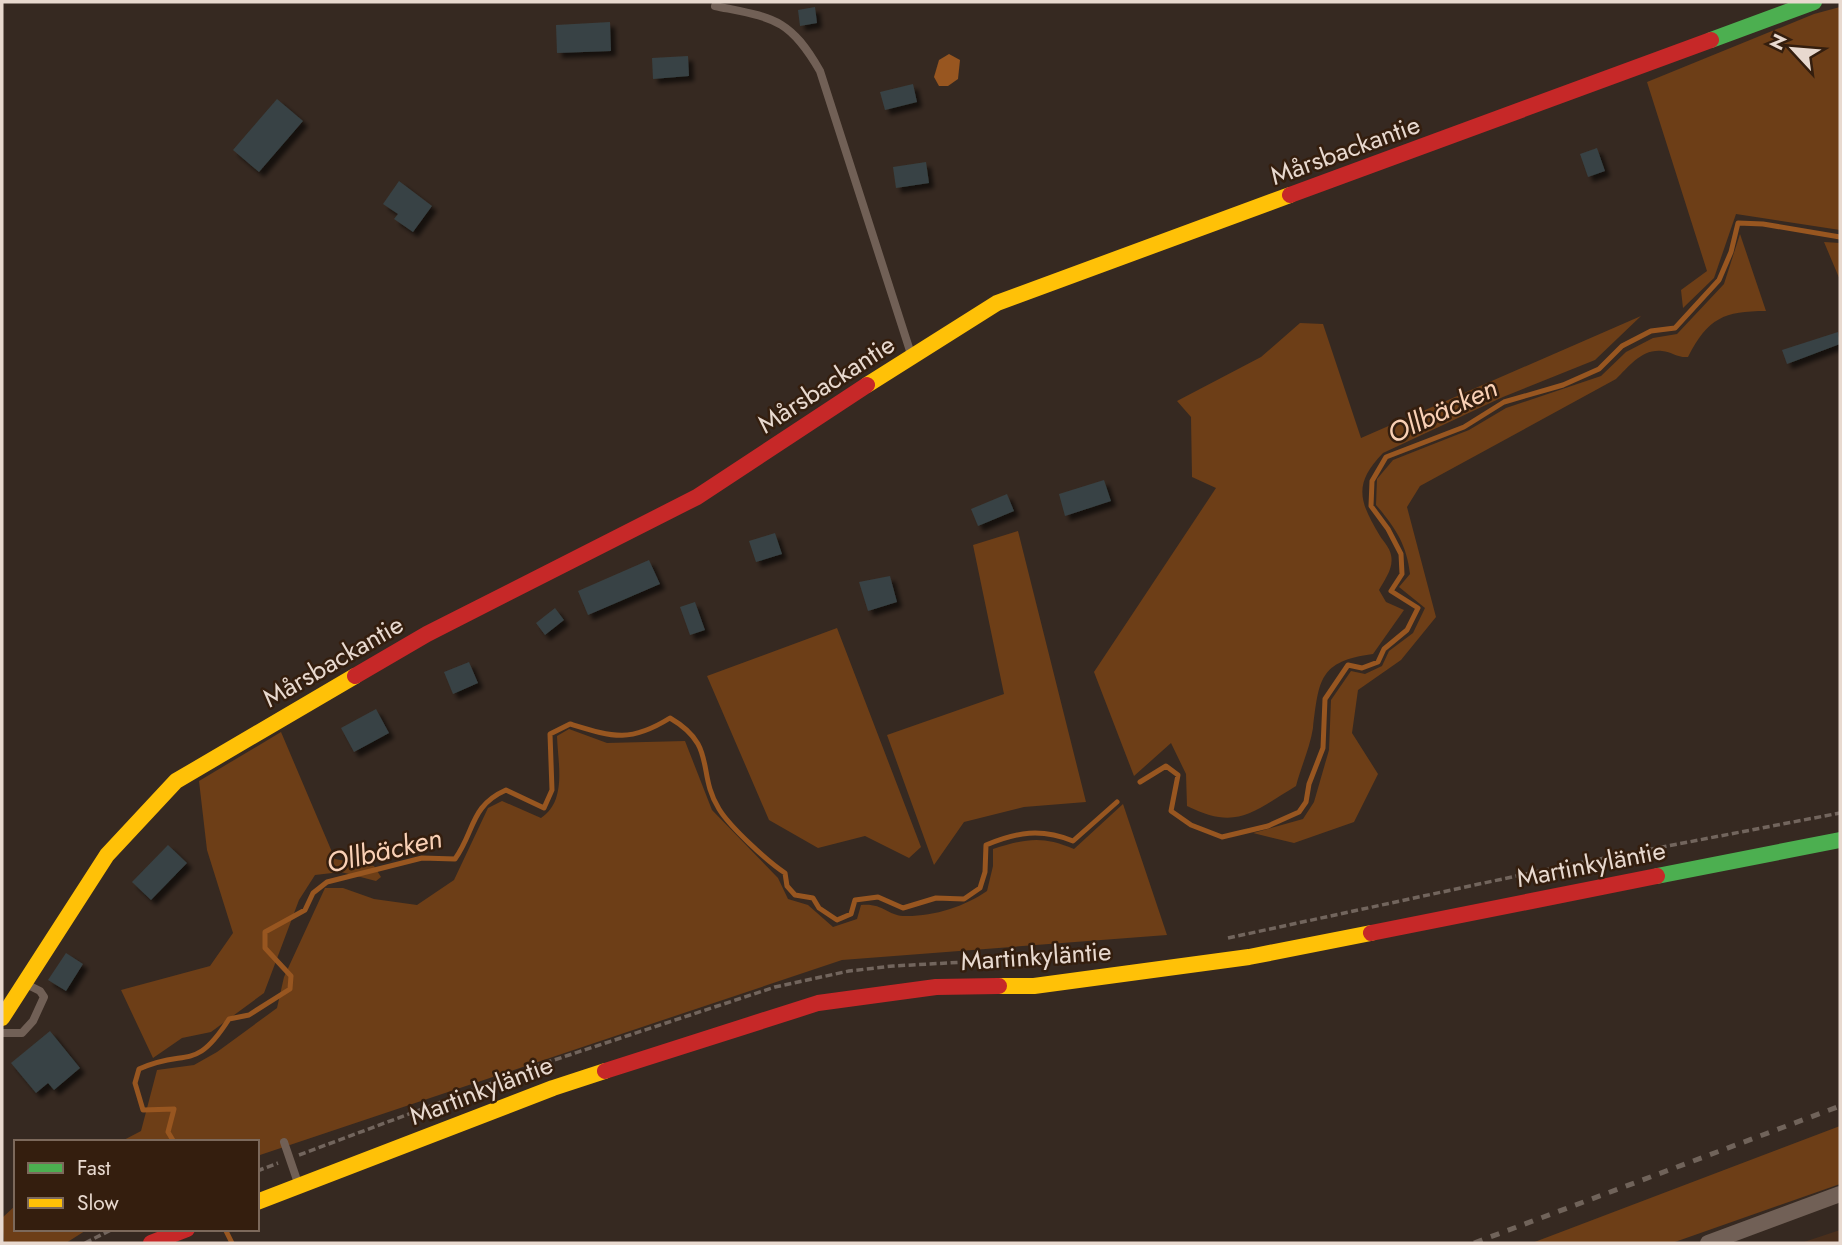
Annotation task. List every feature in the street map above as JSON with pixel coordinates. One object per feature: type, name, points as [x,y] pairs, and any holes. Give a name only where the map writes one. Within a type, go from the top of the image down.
[{"type":"street","name":"Mårsbackantie","points":[[2,1018],[107,855],[176,781],[428,634],[697,497],[998,303],[1814,2]]},
{"type":"street","name":"Martinkyläntie","points":[[259,1201],[553,1088],[818,1003],[868,994],[936,987],[1034,986],[1249,957],[1840,840]]},
{"type":"street","points":[[1708,1243],[1840,1194]]},
{"type":"street","points":[[151,1243],[182,1231]]},
{"type":"lane","points":[[715,6],[765,16],[782,23],[803,40],[820,71],[912,357]]},
{"type":"lane","points":[[2,1033],[22,1033],[39,1009],[44,997],[35,987],[24,984]]},
{"type":"lane","points":[[284,1142],[299,1186]]},
{"type":"path","points":[[85,1243],[109,1231]]},
{"type":"shaded area","points":[[1840,7],[1840,230],[1736,214],[1714,278],[1683,308],[1681,290],[1707,271],[1647,82],[1814,14]]},
{"type":"shaded area","points":[[949,54],[960,60],[958,79],[948,86],[939,86],[934,77],[939,60]]},
{"type":"shaded area","points":[[1740,234],[1766,311],[1739,313],[1719,319],[1703,333],[1688,357],[1662,351],[1642,356],[1616,379],[1420,486],[1407,507],[1436,617],[1401,660],[1358,690],[1352,733],[1378,774],[1354,822],[1294,843],[1253,833],[1303,819],[1314,802],[1329,750],[1331,700],[1351,671],[1365,674],[1382,666],[1389,651],[1413,633],[1425,608],[1399,587],[1410,574],[1406,554],[1399,537],[1376,505],[1377,479],[1393,460],[1469,430],[1506,408],[1601,376],[1626,352],[1653,338],[1677,334],[1724,284]]},
{"type":"shaded area","points":[[1824,242],[1840,243],[1840,280]]},
{"type":"shaded area","points":[[1641,316],[1595,360],[1503,397],[1383,453],[1373,464],[1363,484],[1362,493],[1367,513],[1392,560],[1379,590],[1386,602],[1404,610],[1373,654],[1342,662],[1325,676],[1320,685],[1310,742],[1296,786],[1256,810],[1232,818],[1204,813],[1187,806],[1186,774],[1171,743],[1134,776],[1094,672],[1216,488],[1192,477],[1191,417],[1177,401],[1261,357],[1300,323],[1323,324],[1361,438]]},
{"type":"shaded area","points":[[1018,531],[1086,802],[1024,807],[964,822],[934,865],[887,735],[1004,694],[973,545]]},
{"type":"shaded area","points":[[837,628],[921,847],[909,858],[865,836],[818,848],[769,820],[707,676]]},
{"type":"shaded area","points":[[569,729],[607,743],[685,741],[712,810],[778,878],[788,899],[808,905],[833,927],[857,919],[861,905],[880,907],[903,916],[936,913],[958,906],[987,891],[993,866],[993,849],[1043,840],[1074,849],[1123,804],[1167,935],[842,960],[259,1155],[259,1140],[124,1140],[141,1131],[157,1070],[194,1065],[217,1052],[277,1008],[284,977],[325,888],[343,888],[374,899],[417,905],[454,880],[488,808],[502,801],[541,818],[549,811],[558,792],[557,736]]},
{"type":"shaded area","points":[[281,732],[335,859],[374,866],[381,877],[376,881],[341,872],[315,875],[299,900],[264,993],[211,1032],[182,1038],[153,1058],[121,990],[210,966],[233,933],[207,850],[199,781]]},
{"type":"shaded area","points":[[1840,1126],[1840,1184],[1672,1243],[1532,1243]]},
{"type":"shaded area","points":[[14,1207],[14,1231],[85,1231],[66,1243],[4,1243],[2,1218]]},
{"type":"shaded area","points":[[1840,1230],[1840,1243],[1801,1243]]},
{"type":"building","points":[[815,7],[817,23],[800,26],[798,10]]},
{"type":"building","points":[[610,22],[611,51],[557,53],[556,25]]},
{"type":"building","points":[[688,56],[689,76],[653,79],[652,58]]},
{"type":"building","points":[[913,84],[917,102],[885,110],[880,92]]},
{"type":"building","points":[[277,99],[303,121],[259,172],[233,150]]},
{"type":"building","points":[[1597,148],[1605,171],[1588,177],[1580,154]]},
{"type":"building","points":[[926,162],[929,183],[896,188],[893,167]]},
{"type":"building","points":[[399,181],[432,206],[413,232],[394,219],[398,214],[383,204]]},
{"type":"building","points":[[1838,332],[1840,344],[1787,364],[1782,350]]},
{"type":"building","points":[[1104,480],[1111,501],[1065,516],[1059,494]]},
{"type":"building","points":[[1007,494],[1014,511],[978,526],[971,509]]},
{"type":"building","points":[[775,533],[782,554],[756,562],[749,541]]},
{"type":"building","points":[[649,560],[660,584],[588,615],[578,591]]},
{"type":"building","points":[[890,576],[897,602],[868,611],[859,582]]},
{"type":"building","points":[[695,602],[705,630],[690,635],[680,607]]},
{"type":"building","points":[[555,608],[564,620],[545,635],[536,623]]},
{"type":"building","points":[[469,662],[478,683],[453,694],[444,672]]},
{"type":"building","points":[[376,709],[389,733],[354,752],[341,728]]},
{"type":"building","points":[[168,845],[187,863],[151,900],[132,882]]},
{"type":"building","points":[[66,953],[83,964],[66,991],[48,980]]},
{"type":"building","points":[[50,1031],[80,1068],[54,1090],[48,1083],[36,1093],[11,1063]]},
{"type":"waterway","name":"Ollbäcken","points":[[1140,782],[1166,766],[1178,775],[1171,811],[1191,825],[1222,837],[1268,826],[1299,812],[1306,802],[1309,784],[1323,748],[1325,699],[1348,665],[1362,668],[1378,662],[1384,649],[1407,630],[1418,608],[1391,591],[1402,574],[1401,554],[1388,529],[1371,506],[1372,481],[1386,457],[1464,427],[1504,402],[1563,385],[1599,369],[1622,346],[1651,331],[1675,328],[1719,280],[1731,252],[1738,223],[1763,224],[1840,237]]},
{"type":"waterway","name":"Ollbäcken","points":[[173,1140],[168,1132],[174,1109],[143,1110],[135,1083],[139,1069],[198,1053],[207,1047],[229,1019],[249,1015],[290,989],[291,976],[265,948],[265,932],[305,910],[313,893],[327,882],[422,858],[455,859],[479,811],[494,796],[506,790],[544,808],[552,790],[550,734],[570,724],[621,735],[644,731],[670,718],[685,728],[701,749],[712,796],[724,816],[750,844],[785,873],[787,886],[795,895],[813,898],[819,908],[837,920],[851,914],[855,900],[878,897],[903,908],[936,898],[964,899],[980,888],[985,872],[986,845],[1029,833],[1050,834],[1073,841],[1117,802]]},
{"type":"waterway","points":[[226,1231],[232,1243]]},
{"type":"railway","points":[[1474,1243],[1840,1106]]},
{"type":"traffic: fast","points":[[1711,40],[1814,2]]},
{"type":"traffic: fast","points":[[1657,876],[1840,840]]},
{"type":"traffic: slow","points":[[867,385],[997,303],[1290,195]]},
{"type":"traffic: slow","points":[[2,1018],[107,855],[176,781],[355,676]]},
{"type":"traffic: slow","points":[[999,986],[1034,986],[1249,957],[1371,933]]},
{"type":"traffic: slow","points":[[259,1201],[553,1088],[605,1071]]},
{"type":"traffic: jam","points":[[1290,195],[1711,40]]},
{"type":"traffic: jam","points":[[355,676],[427,634],[697,497],[867,385]]},
{"type":"traffic: jam","points":[[1371,933],[1657,876]]},
{"type":"traffic: jam","points":[[605,1071],[818,1003],[936,987],[999,986]]},
{"type":"traffic: jam","points":[[151,1243],[182,1231]]}]
